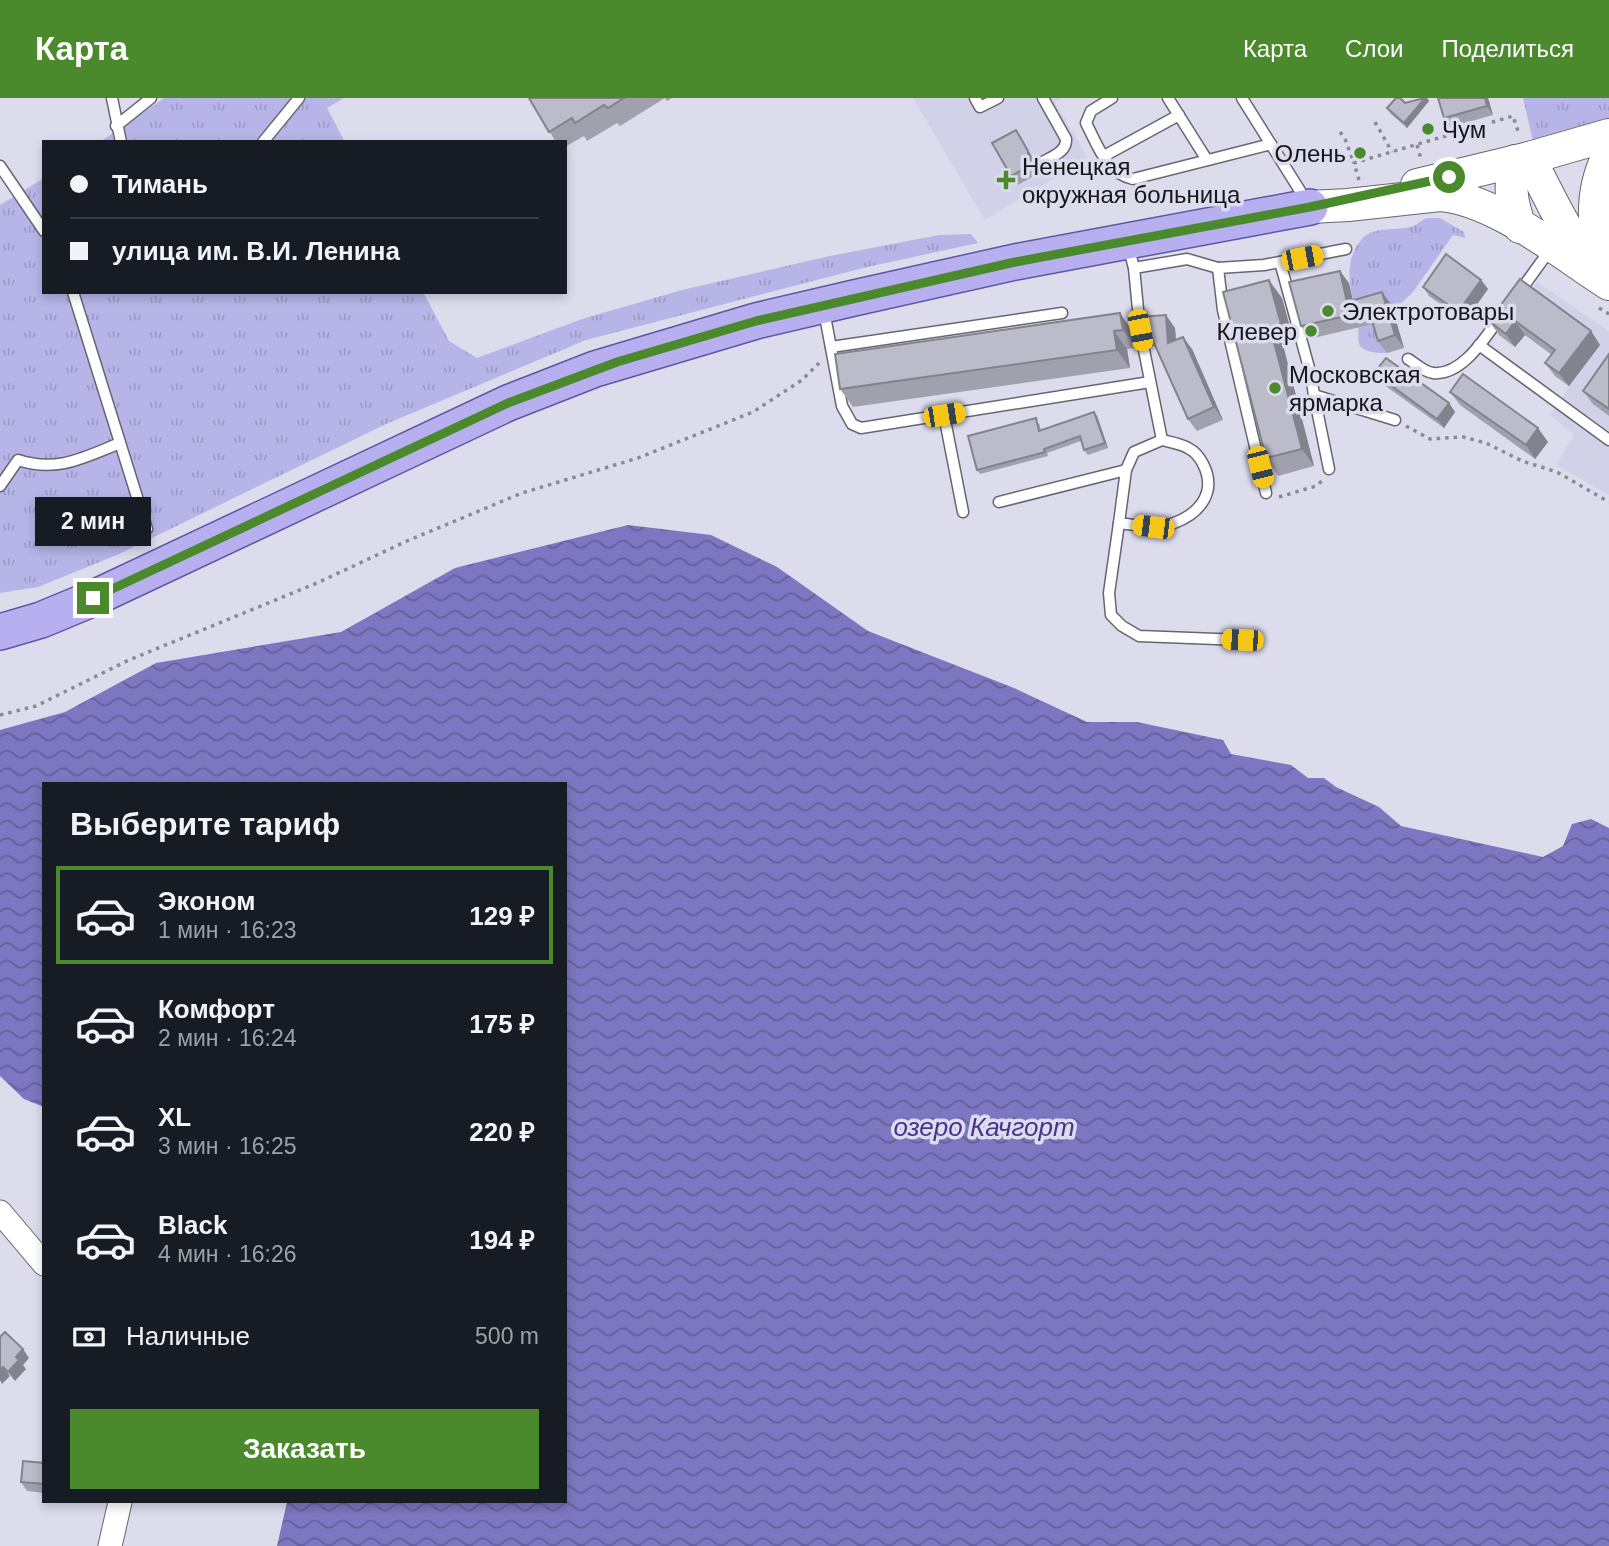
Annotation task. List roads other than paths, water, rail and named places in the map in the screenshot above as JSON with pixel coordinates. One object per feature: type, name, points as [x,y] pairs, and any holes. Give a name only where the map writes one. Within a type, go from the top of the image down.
[{"type":"main road","points":[[0,632],[41,620],[93,598],[508,403],[633,357],[756,321],[1015,262],[1131,254],[1522,152],[1609,135]]},
{"type":"main road","points":[[1520,226],[1510,191],[1522,152]]},
{"type":"main road","points":[[1522,152],[1584,254],[1608,281]]},
{"type":"main road","points":[[1608,281],[1594,219],[1595,194],[1609,154]]},
{"type":"main road","points":[[1310,207],[1454,196],[1476,203],[1520,226],[1608,281]]},
{"type":"street","points":[[0,1212],[42,1262]]},
{"type":"street","points":[[110,1546],[120,1503]]},
{"type":"lane","points":[[112,98],[120,140]]},
{"type":"lane","points":[[117,126],[151,98]]},
{"type":"lane","points":[[265,140],[299,98]]},
{"type":"lane","points":[[975,98],[980,107],[998,98]]},
{"type":"lane","points":[[1041,163],[1066,145],[1066,139],[1043,98]]},
{"type":"lane","points":[[1112,98],[1091,111],[1086,123],[1109,165],[1120,176],[1133,179],[1270,144]]},
{"type":"lane","points":[[1168,98],[1207,160]]},
{"type":"lane","points":[[1242,98],[1310,207]]},
{"type":"lane","points":[[1104,156],[1179,115]]},
{"type":"lane","points":[[0,166],[42,228]]},
{"type":"lane","points":[[1513,301],[1552,247]]},
{"type":"lane","points":[[1162,440],[1140,330],[1131,254],[1187,259],[1218,268],[1280,262],[1346,249]]},
{"type":"lane","points":[[1280,262],[1311,374],[1329,468]]},
{"type":"lane","points":[[1218,268],[1223,310],[1266,493]]},
{"type":"lane","points":[[74,294],[147,529]]},
{"type":"lane","points":[[823,305],[842,406],[852,424],[861,428],[1150,382]]},
{"type":"lane","points":[[1408,359],[1429,373],[1446,372],[1457,366],[1479,345],[1504,312]]},
{"type":"lane","points":[[831,347],[1062,313]]},
{"type":"lane","points":[[1479,345],[1609,440]]},
{"type":"lane","points":[[1314,395],[1395,420]]},
{"type":"lane","points":[[944,415],[963,512]]},
{"type":"lane","points":[[1119,523],[1153,527],[1174,523],[1196,510],[1206,499],[1210,488],[1209,475],[1201,460],[1190,449],[1162,440],[1134,452],[1126,470],[1109,593],[1111,615],[1122,626],[1139,636],[1242,640]]},
{"type":"lane","points":[[0,486],[18,460],[36,466],[72,463],[120,443]]},
{"type":"lane","points":[[999,502],[1126,470]]},
{"type":"water","name":"озеро Качгорт","points":[[628,525],[711,535],[777,567],[868,631],[1014,688],[1087,722],[1137,722],[1223,740],[1231,754],[1291,765],[1308,778],[1324,778],[1336,787],[1379,807],[1401,826],[1543,857],[1563,846],[1572,824],[1591,819],[1609,828],[1609,1546],[277,1546],[287,1503],[567,1503],[567,782],[42,782],[42,1106],[24,1099],[0,1076],[0,730],[65,712],[156,663],[341,632],[455,568]]},
{"type":"place","name":"Чум","points":[[1428,129]]},
{"type":"place","name":"Олень","points":[[1360,153]]},
{"type":"place","name":"Ненецкая окружная больница","points":[[1006,180]]},
{"type":"place","name":"Электротовары","points":[[1328,311]]},
{"type":"place","name":"Клевер","points":[[1311,331]]},
{"type":"place","name":"Московская ярмарка","points":[[1275,388]]}]
